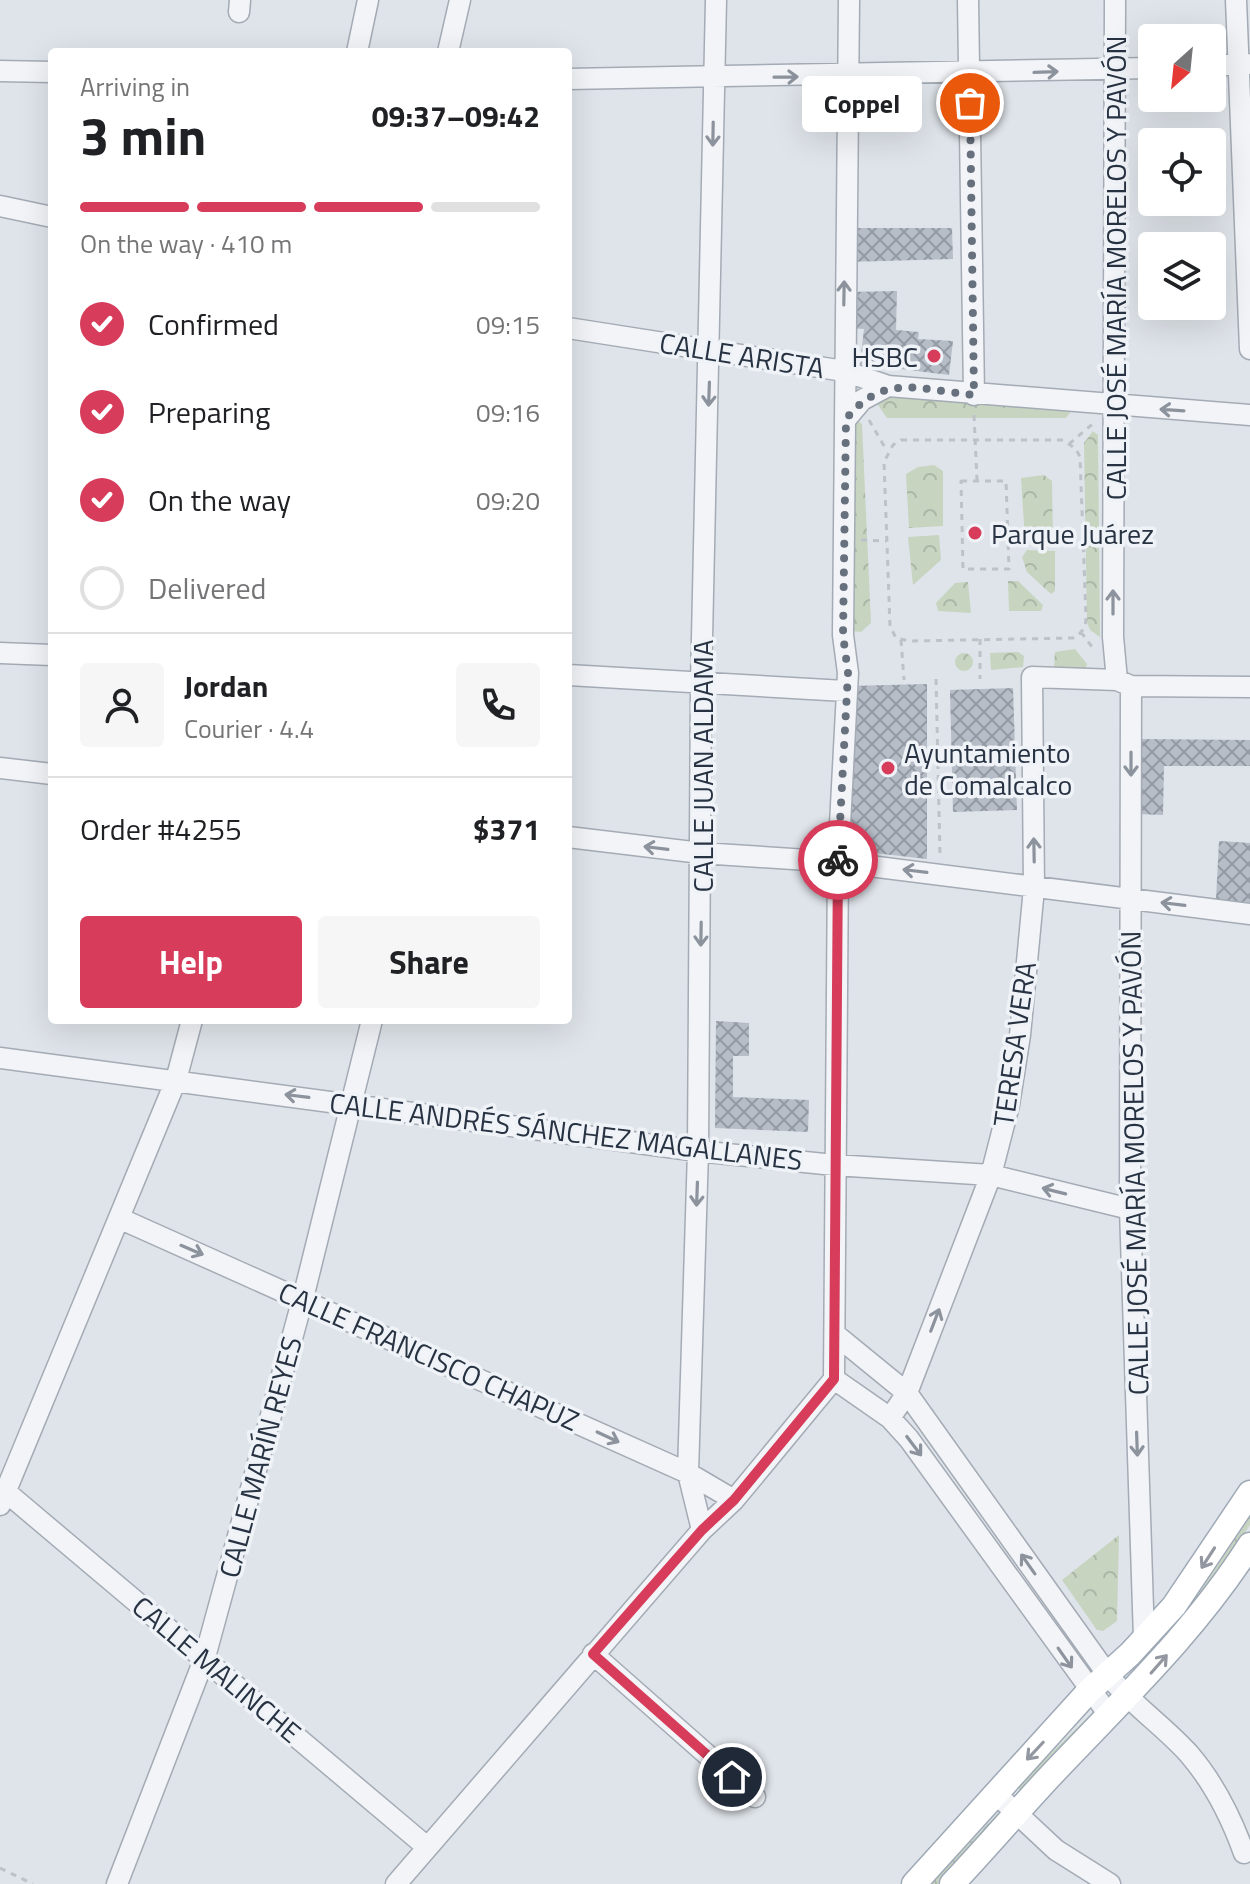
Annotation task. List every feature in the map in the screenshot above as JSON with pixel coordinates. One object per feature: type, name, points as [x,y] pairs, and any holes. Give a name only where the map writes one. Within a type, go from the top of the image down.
[{"type":"main road","points":[[914,1884],[1089,1691],[1144,1639],[1200,1571],[1250,1493]]},
{"type":"main road","points":[[952,1884],[1118,1707],[1223,1587],[1250,1545]]},
{"type":"street","points":[[358,48],[368,0]]},
{"type":"street","points":[[449,48],[460,0]]},
{"type":"street","name":"CALLE JUAN ALDAMA","points":[[702,1530],[688,1473],[698,1151],[701,684],[711,351],[716,0]]},
{"type":"street","points":[[396,1884],[702,1530],[734,1500],[834,1379],[838,862],[848,673],[843,635],[849,0]]},
{"type":"street","points":[[968,0],[974,395]]},
{"type":"street","name":"CALLE JOSÉ MARÍA MORELOS Y PAVÓN","points":[[1115,0],[1113,637],[1124,683],[1132,899],[1130,1209],[1144,1639]]},
{"type":"street","points":[[1236,0],[1244,64],[1250,349]]},
{"type":"street","points":[[572,79],[847,77],[1138,69]]},
{"type":"street","points":[[0,71],[48,72]]},
{"type":"street","points":[[0,206],[48,216]]},
{"type":"street","name":"CALLE ARISTA","points":[[572,329],[844,371],[888,386],[1250,415]]},
{"type":"street","points":[[846,419],[859,403],[888,386]]},
{"type":"street","points":[[0,653],[48,655]]},
{"type":"street","points":[[572,675],[845,691]]},
{"type":"street","name":"TERESA VERA","points":[[890,1418],[907,1393],[991,1175],[1009,1105],[1020,1035],[1034,888],[1032,679],[1035,676],[1124,683]]},
{"type":"street","points":[[1124,683],[1250,687]]},
{"type":"street","points":[[0,768],[48,774]]},
{"type":"street","points":[[572,837],[701,853],[838,862],[1250,914]]},
{"type":"street","points":[[3,1499],[176,1080],[191,1024]]},
{"type":"street","name":"CALLE MARÍN REYES","points":[[117,1884],[205,1657],[303,1298],[371,1024]]},
{"type":"street","name":"CALLE ANDRÉS SÁNCHEZ MAGALLANES","points":[[0,1058],[351,1102],[698,1151],[834,1165],[991,1175],[1130,1209]]},
{"type":"street","name":"CALLE FRANCISCO CHAPUZ","points":[[121,1219],[688,1473],[734,1500]]},
{"type":"street","points":[[836,1335],[907,1393],[1108,1675],[1118,1707]]},
{"type":"street","points":[[834,1379],[890,1418],[909,1439],[1089,1691],[1187,1752],[1210,1780],[1244,1853]]},
{"type":"street","name":"CALLE MALINCHE","points":[[3,1499],[205,1657],[427,1847]]},
{"type":"street","points":[[593,1654],[755,1797]]},
{"type":"street","points":[[996,1794],[1056,1850],[1110,1884]]},
{"type":"path","points":[[974,395],[977,481]]},
{"type":"path","points":[[859,403],[888,452]]},
{"type":"path","points":[[1069,444],[1114,406]]},
{"type":"path","points":[[901,640],[1073,638],[1086,626],[1080,457],[1069,444],[1063,440],[901,440],[888,452],[884,462],[890,626],[901,640],[904,680]]},
{"type":"path","points":[[961,481],[977,481],[1006,481],[1009,569],[963,569],[961,481]]},
{"type":"path","points":[[980,639],[980,679]]},
{"type":"path","points":[[936,679],[940,874]]},
{"type":"path","points":[[0,1868],[33,1884]]},
{"type":"green space","points":[[889,392],[1072,410],[1066,418],[887,418],[878,405],[880,397]]},
{"type":"green space","points":[[855,419],[862,424],[871,623],[861,632],[851,631]]},
{"type":"green space","points":[[1093,431],[1098,435],[1100,637],[1090,630],[1087,622],[1084,443]]},
{"type":"green space","points":[[934,465],[943,471],[943,526],[909,528],[906,474],[918,467]]},
{"type":"green space","points":[[1044,475],[1052,481],[1053,539],[1025,541],[1021,478]]},
{"type":"green space","points":[[939,535],[941,560],[913,585],[908,537]]},
{"type":"green space","points":[[1027,550],[1055,551],[1055,591],[1051,594],[1027,572],[1022,557]]},
{"type":"green space","points":[[1008,581],[1018,581],[1043,605],[1041,611],[1009,611]]},
{"type":"green space","points":[[968,582],[971,613],[938,611],[936,603],[955,583]]},
{"type":"green space","points":[[1075,649],[1087,664],[1085,670],[1059,670],[1054,667],[1055,652]]},
{"type":"green space","points":[[1018,652],[1024,656],[1023,667],[991,670],[990,653]]},
{"type":"green space","points":[[964,653],[973,662],[964,671],[955,662]]},
{"type":"green space","points":[[1250,1517],[1250,1525],[1216,1578],[1136,1674],[1132,1671],[1192,1604]]},
{"type":"green space","points":[[1119,1535],[1117,1621],[1103,1631],[1097,1630],[1062,1580]]},
{"type":"green space","points":[[1095,1710],[1097,1714],[1021,1791],[1017,1787]]},
{"type":"green space","points":[[1001,1810],[1003,1813],[938,1884],[931,1884]]},
{"type":"building","points":[[847,228],[952,228],[953,259],[847,262]]},
{"type":"building","points":[[897,291],[896,330],[919,332],[918,339],[953,341],[949,375],[860,364],[864,329],[848,328],[846,292]]},
{"type":"building","name":"Ayuntamiento de Comalcalco","points":[[927,684],[927,859],[848,850],[850,686]]},
{"type":"building","points":[[1013,688],[1017,810],[953,812],[950,690]]},
{"type":"building","points":[[1136,739],[1250,740],[1250,766],[1164,766],[1163,815],[1138,814]]},
{"type":"building","points":[[1219,841],[1250,843],[1250,903],[1216,899]]},
{"type":"building","points":[[716,1021],[749,1023],[749,1056],[733,1056],[733,1097],[809,1100],[808,1132],[715,1128]]},
{"type":"way so far","points":[[838,860],[848,673],[843,635],[846,419],[862,400],[888,386],[974,395],[970,103]]},
{"type":"place","name":"Coppel","points":[[970,103]]},
{"type":"place","name":"HSBC","points":[[934,356]]},
{"type":"place","name":"Parque Juárez","points":[[975,533]]},
{"type":"place","name":"Ayuntamiento de Comalcalco","points":[[888,768]]},
{"type":"route","points":[[732,1777],[593,1654],[702,1530],[734,1500],[834,1379],[838,860]]}]
